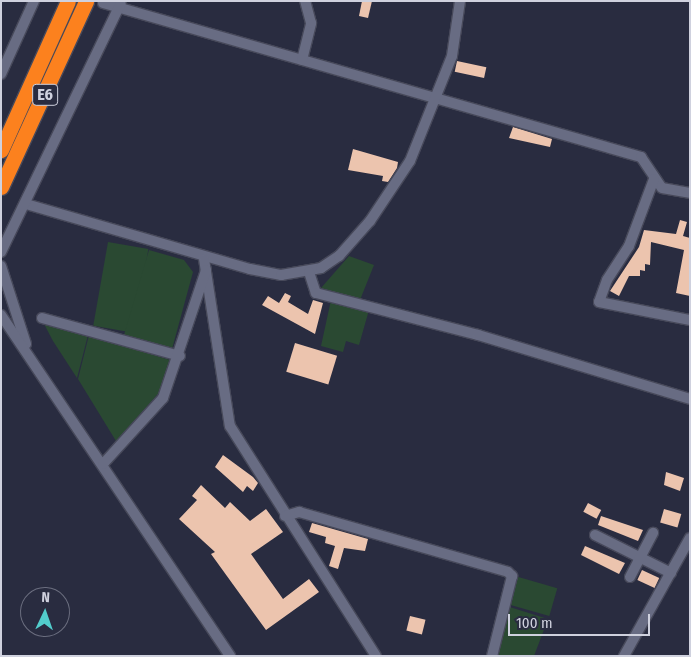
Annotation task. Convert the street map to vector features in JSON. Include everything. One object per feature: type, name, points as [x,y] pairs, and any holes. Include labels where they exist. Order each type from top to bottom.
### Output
[{"type":"highway","name":"E6","points":[[1,150],[68,1]]},
{"type":"highway","name":"E6","points":[[1,187],[86,1]]},
{"type":"street","points":[[1,74],[34,1]]},
{"type":"street","points":[[302,60],[310,23],[305,1]]},
{"type":"street","points":[[26,204],[205,264],[281,275],[309,272],[339,256],[370,221],[410,160],[452,53],[460,1]]},
{"type":"street","points":[[103,3],[120,4],[302,60],[641,157],[654,179],[662,188],[690,193]]},
{"type":"street","points":[[1,252],[26,204],[120,4]]},
{"type":"street","points":[[654,179],[628,246],[607,280],[599,302],[690,320]]},
{"type":"street","points":[[104,464],[163,398],[180,356],[205,264]]},
{"type":"street","points":[[205,264],[230,426],[285,516],[376,656]]},
{"type":"street","points":[[1,266],[29,352]]},
{"type":"street","points":[[309,272],[316,293],[478,335],[690,399]]},
{"type":"street","points":[[1,314],[29,352],[104,464],[230,656]]},
{"type":"street","points":[[42,318],[180,356]]},
{"type":"street","points":[[285,516],[299,512],[508,572],[512,576],[492,656]]},
{"type":"street","points":[[630,577],[654,533]]},
{"type":"street","points":[[595,535],[671,572]]},
{"type":"street","points":[[624,656],[690,538]]},
{"type":"green space","points":[[108,242],[148,249],[134,333],[93,326]]},
{"type":"green space","points":[[149,250],[184,260],[193,272],[172,349],[124,335]]},
{"type":"green space","points":[[349,256],[374,265],[360,300],[321,288]]},
{"type":"green space","points":[[331,300],[369,310],[359,345],[346,341],[343,352],[321,346]]},
{"type":"green space","points":[[43,322],[88,335],[77,378],[53,341]]},
{"type":"green space","points":[[89,335],[173,361],[158,394],[116,441],[78,379]]},
{"type":"green space","points":[[515,576],[557,588],[549,616],[507,604]]},
{"type":"green space","points":[[506,606],[548,619],[534,656],[495,656]]},
{"type":"building","points":[[362,1],[372,1],[368,18],[359,16]]},
{"type":"building","points":[[457,61],[486,67],[484,78],[455,72]]},
{"type":"building","points":[[513,127],[552,139],[550,147],[509,138]]},
{"type":"building","points":[[353,149],[398,162],[397,168],[388,182],[382,181],[383,176],[348,170]]},
{"type":"building","points":[[680,220],[687,222],[683,236],[690,238],[690,296],[676,293],[684,250],[651,242],[650,265],[645,264],[645,271],[640,270],[640,276],[629,276],[619,296],[610,291],[639,247],[644,230],[676,234]]},
{"type":"building","points":[[285,293],[291,296],[288,302],[308,314],[313,300],[323,303],[315,334],[262,305],[268,296],[279,303]]},
{"type":"building","points":[[295,343],[337,356],[328,385],[286,372]]},
{"type":"building","points":[[223,455],[253,477],[258,483],[253,491],[247,486],[243,492],[215,467]]},
{"type":"building","points":[[666,472],[684,478],[680,491],[664,485]]},
{"type":"building","points":[[201,485],[225,508],[230,502],[250,521],[266,509],[283,532],[251,554],[283,599],[309,579],[319,592],[266,630],[211,554],[215,552],[179,519],[197,500],[192,496]]},
{"type":"building","points":[[588,503],[601,510],[597,519],[583,512]]},
{"type":"building","points":[[664,509],[681,514],[677,527],[660,522]]},
{"type":"building","points":[[601,516],[643,530],[638,541],[598,525]]},
{"type":"building","points":[[312,523],[368,539],[365,551],[344,548],[338,569],[329,566],[335,546],[325,543],[326,537],[309,532]]},
{"type":"building","points":[[585,546],[625,563],[619,574],[581,555]]},
{"type":"building","points":[[642,570],[659,578],[655,588],[637,580]]},
{"type":"building","points":[[410,616],[426,620],[422,634],[406,631]]}]
